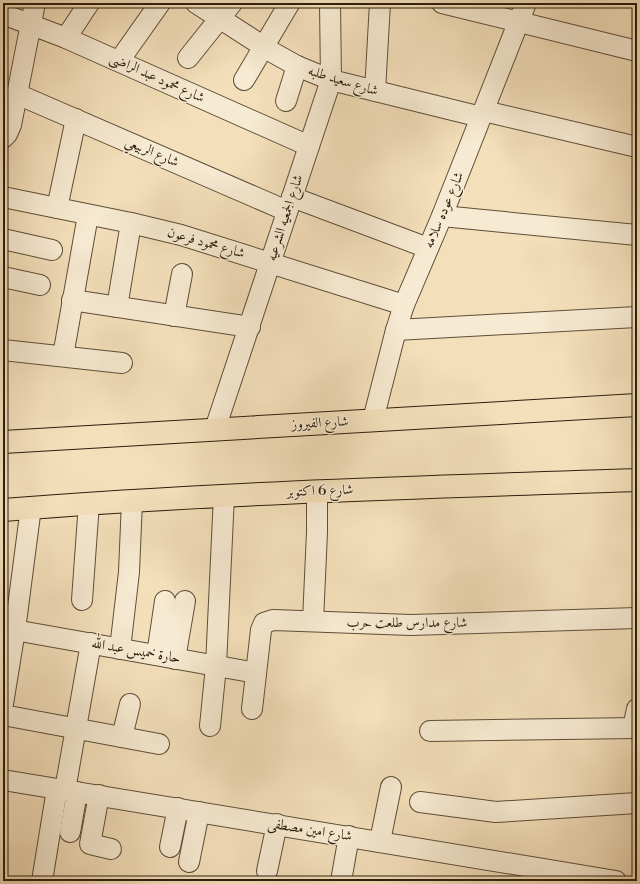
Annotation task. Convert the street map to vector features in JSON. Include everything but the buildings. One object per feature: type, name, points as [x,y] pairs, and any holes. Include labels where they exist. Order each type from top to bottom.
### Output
[{"type":"main road","name":"شارع الفيروز","points":[[3,442],[637,405]]},
{"type":"main road","name":"شارع 6 اكتوبر","points":[[3,510],[224,495],[637,480]]},
{"type":"street","points":[[3,138],[7,134],[10,125],[35,3]]},
{"type":"street","points":[[66,38],[89,3]]},
{"type":"street","points":[[119,61],[160,3]]},
{"type":"street","name":"شارع سعيد طلبه","points":[[196,3],[226,11],[263,46],[297,66],[331,80],[375,91],[637,147]]},
{"type":"street","name":"شارع الجمعيه الشرعيه","points":[[215,429],[331,80],[330,3]]},
{"type":"street","points":[[375,91],[380,3]]},
{"type":"street","points":[[442,3],[522,12],[637,51]]},
{"type":"street","points":[[244,80],[289,4]]},
{"type":"street","points":[[188,58],[226,11]]},
{"type":"street","name":"شارع عوده سلامه","points":[[373,420],[396,330],[404,305],[442,216],[522,12]]},
{"type":"street","name":"شارع محمود عبد الراضى","points":[[3,14],[66,38],[309,146]]},
{"type":"street","points":[[286,100],[297,66]]},
{"type":"street","name":"شارع الربيعي","points":[[17,94],[290,204],[428,248]]},
{"type":"street","points":[[57,208],[76,119]]},
{"type":"street","name":"شارع محمود فرعون","points":[[3,197],[131,223],[181,235],[404,305]]},
{"type":"street","points":[[62,356],[88,214]]},
{"type":"street","points":[[442,216],[637,235]]},
{"type":"street","points":[[117,307],[131,223]]},
{"type":"street","points":[[3,239],[52,250]]},
{"type":"street","points":[[174,316],[182,274]]},
{"type":"street","points":[[3,277],[40,285]]},
{"type":"street","points":[[72,300],[250,327]]},
{"type":"street","points":[[396,330],[637,317]]},
{"type":"street","points":[[3,350],[122,362]]},
{"type":"street","points":[[313,621],[318,491]]},
{"type":"street","points":[[210,726],[216,666],[224,495]]},
{"type":"street","points":[[120,649],[130,572],[132,501]]},
{"type":"street","points":[[82,600],[89,503]]},
{"type":"street","points":[[3,704],[9,629],[31,507]]},
{"type":"street","points":[[165,601],[166,657]]},
{"type":"street","points":[[166,657],[185,601]]},
{"type":"street","name":"شارع مدارس طلعت حرب","points":[[252,709],[261,630],[264,623],[273,620],[411,625],[637,618]]},
{"type":"street","name":"حارة خميس عبد الله","points":[[9,629],[256,673]]},
{"type":"street","points":[[42,881],[67,790],[91,643]]},
{"type":"street","points":[[122,737],[130,704]]},
{"type":"street","points":[[3,715],[159,744]]},
{"type":"street","points":[[430,731],[636,722]]},
{"type":"street","name":"شارع امين مصطفى","points":[[3,780],[380,841],[519,873],[616,881]]},
{"type":"street","points":[[380,841],[391,787]]},
{"type":"street","points":[[67,790],[70,832]]},
{"type":"street","points":[[99,796],[90,844],[111,849]]},
{"type":"street","points":[[420,802],[496,812],[637,803]]},
{"type":"street","points":[[170,847],[178,808]]},
{"type":"street","points":[[189,862],[199,812]]},
{"type":"street","points":[[267,871],[277,824]]},
{"type":"street","points":[[341,881],[349,836]]}]
